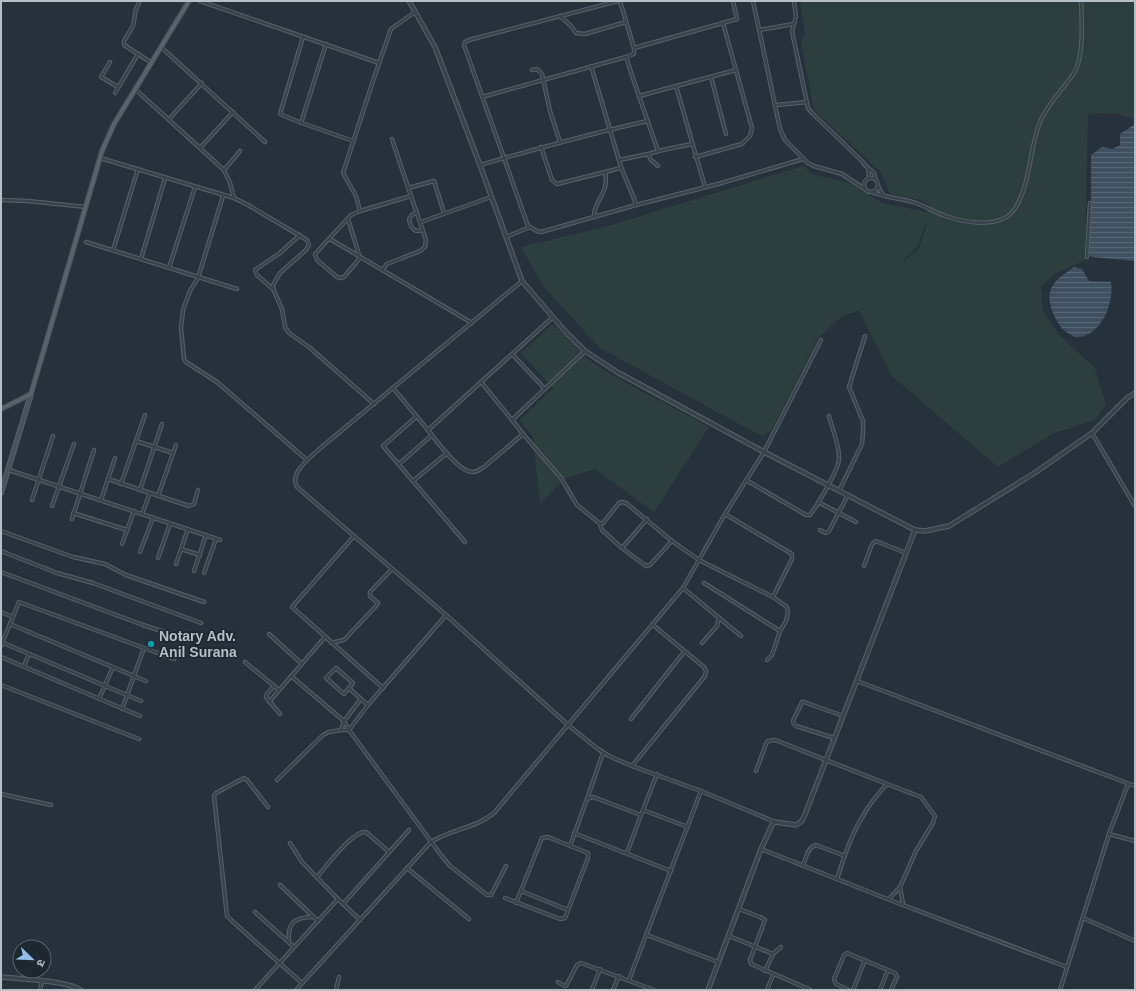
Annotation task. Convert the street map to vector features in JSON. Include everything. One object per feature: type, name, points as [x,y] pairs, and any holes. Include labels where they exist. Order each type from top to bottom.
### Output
[{"type":"main road","points":[[1,493],[100,158],[114,124],[189,1]]},
{"type":"main road","points":[[1,409],[31,394]]},
{"type":"street","points":[[140,1],[136,9],[133,26],[124,43],[124,46],[152,63]]},
{"type":"street","points":[[200,1],[379,63]]},
{"type":"street","points":[[409,1],[435,47],[522,281],[553,317],[585,350],[617,372],[764,452],[915,530],[924,531],[949,526],[1036,472],[1092,433],[1127,398],[1135,393]]},
{"type":"street","points":[[482,97],[634,54],[634,48],[619,1],[465,42],[464,45],[466,52],[526,223],[530,227],[541,232],[803,159]]},
{"type":"street","points":[[634,48],[737,19],[733,1]]},
{"type":"street","points":[[753,1],[782,135],[803,159],[814,166],[836,172],[879,195],[916,203],[944,216],[973,222],[1000,220],[1015,209],[1022,192],[1040,121],[1076,68],[1080,56],[1082,1]]},
{"type":"street","points":[[794,1],[796,13],[792,31],[808,108],[868,168],[874,172],[878,186],[884,195]]},
{"type":"street","points":[[360,211],[356,196],[344,173],[391,29],[415,12]]},
{"type":"street","points":[[560,16],[576,33],[580,34],[586,34],[626,22]]},
{"type":"street","points":[[695,157],[742,144],[750,136],[752,128],[723,23]]},
{"type":"street","points":[[759,30],[794,24]]},
{"type":"street","points":[[303,37],[280,114],[353,142]]},
{"type":"street","points":[[301,123],[326,44]]},
{"type":"street","points":[[161,47],[265,142]]},
{"type":"street","points":[[114,93],[138,54]]},
{"type":"street","points":[[626,57],[658,152]]},
{"type":"street","points":[[110,62],[100,77],[118,86]]},
{"type":"street","points":[[591,66],[621,168],[630,187],[636,205]]},
{"type":"street","points":[[532,70],[536,68],[538,69],[544,79],[550,111],[560,142]]},
{"type":"street","points":[[640,96],[736,70]]},
{"type":"street","points":[[711,77],[726,134]]},
{"type":"street","points":[[169,120],[202,83]]},
{"type":"street","points":[[676,86],[695,157],[705,187]]},
{"type":"street","points":[[135,90],[224,170],[230,183],[234,198]]},
{"type":"street","points":[[776,105],[807,102]]},
{"type":"street","points":[[200,148],[233,112]]},
{"type":"street","points":[[480,165],[609,129],[648,122]]},
{"type":"street","points":[[382,270],[387,264],[420,251],[425,247],[426,240],[392,139]]},
{"type":"street","points":[[619,160],[692,144]]},
{"type":"street","points":[[541,147],[552,180],[557,184],[621,168]]},
{"type":"street","points":[[224,170],[240,151]]},
{"type":"street","points":[[648,154],[650,160],[658,166]]},
{"type":"street","points":[[100,158],[223,196],[234,198],[300,235],[309,242],[309,248],[280,273],[273,285],[282,309],[284,324],[289,333],[309,347],[374,404]]},
{"type":"street","points":[[868,168],[869,178]]},
{"type":"street","points":[[113,250],[138,169]]},
{"type":"street","points":[[594,217],[594,212],[605,189],[605,172]]},
{"type":"street","points":[[141,259],[166,178]]},
{"type":"street","points":[[869,178],[875,179]]},
{"type":"street","points":[[855,182],[865,182],[869,178]]},
{"type":"street","points":[[408,188],[434,181],[444,213]]},
{"type":"street","points":[[865,182],[866,189]]},
{"type":"street","points":[[872,192],[876,190],[878,186]]},
{"type":"street","points":[[169,268],[195,187]]},
{"type":"street","points":[[223,196],[198,278],[187,298],[182,318],[184,359],[186,362],[218,382],[307,460]]},
{"type":"street","points":[[360,258],[342,278],[336,277],[315,257],[317,252],[352,215],[360,211],[411,196]]},
{"type":"street","points":[[421,222],[492,197]]},
{"type":"street","points":[[1,200],[28,201],[86,207]]},
{"type":"street","points":[[1087,257],[1090,203]]},
{"type":"street","points":[[417,212],[410,218],[412,229],[416,231],[423,230]]},
{"type":"street","points":[[348,219],[360,258]]},
{"type":"street","points":[[506,236],[530,227]]},
{"type":"street","points":[[274,290],[256,275],[255,270],[280,253],[300,235]]},
{"type":"street","points":[[330,239],[472,323]]},
{"type":"street","points":[[86,242],[237,289]]},
{"type":"street","points":[[522,281],[307,460],[296,474],[294,480],[297,487],[446,615],[568,725],[603,753],[632,766],[702,791],[775,822],[796,826],[801,822],[826,761],[915,530]]},
{"type":"street","points":[[428,430],[553,317]]},
{"type":"street","points":[[839,491],[862,444],[863,421],[849,387],[865,336]]},
{"type":"street","points":[[296,990],[430,843],[441,837],[480,823],[494,813],[683,588],[745,480],[764,452],[821,340]]},
{"type":"street","points":[[512,420],[585,350]]},
{"type":"street","points":[[512,354],[545,389]]},
{"type":"street","points":[[481,382],[561,478],[578,505],[600,524],[602,530],[622,548],[646,566],[650,565],[672,541]]},
{"type":"street","points":[[393,388],[446,452],[467,472],[477,472],[523,434]]},
{"type":"street","points":[[121,484],[145,415]]},
{"type":"street","points":[[745,480],[808,516],[813,512],[839,463],[829,416]]},
{"type":"street","points":[[416,417],[383,446],[465,542]]},
{"type":"street","points":[[140,490],[162,424]]},
{"type":"street","points":[[1092,433],[1135,506]]},
{"type":"street","points":[[399,464],[432,435]]},
{"type":"street","points":[[32,500],[54,436]]},
{"type":"street","points":[[136,441],[173,453]]},
{"type":"street","points":[[52,506],[74,444]]},
{"type":"street","points":[[158,496],[176,445]]},
{"type":"street","points":[[72,519],[94,450]]},
{"type":"street","points":[[413,481],[446,452]]},
{"type":"street","points":[[101,500],[115,458]]},
{"type":"street","points":[[9,470],[220,540]]},
{"type":"street","points":[[108,479],[150,494],[191,506],[194,504],[198,490]]},
{"type":"street","points":[[142,514],[150,494]]},
{"type":"street","points":[[820,530],[827,532],[848,495]]},
{"type":"street","points":[[600,524],[603,523],[619,503],[622,502],[632,507],[672,541],[699,560],[773,598],[787,607],[788,611],[786,621],[780,631],[772,655],[767,660]]},
{"type":"street","points":[[818,502],[856,522]]},
{"type":"street","points":[[122,544],[134,511]]},
{"type":"street","points":[[73,513],[127,530]]},
{"type":"street","points":[[725,514],[792,554],[792,558],[773,598]]},
{"type":"street","points":[[140,552],[153,518]]},
{"type":"street","points":[[622,548],[647,519]]},
{"type":"street","points":[[158,558],[170,524]]},
{"type":"street","points":[[176,564],[188,529]]},
{"type":"street","points":[[1,531],[73,557],[105,564],[126,575],[204,602]]},
{"type":"street","points":[[194,571],[206,535]]},
{"type":"street","points":[[354,536],[292,607],[383,688]]},
{"type":"street","points":[[204,573],[216,539]]},
{"type":"street","points":[[864,566],[872,544],[876,541],[906,553]]},
{"type":"street","points":[[181,549],[200,555]]},
{"type":"street","points":[[1,551],[57,573],[93,582],[201,623]]},
{"type":"street","points":[[332,643],[344,640],[377,605],[378,603],[370,596],[370,592],[392,569]]},
{"type":"street","points":[[1,572],[143,625],[189,640]]},
{"type":"street","points":[[704,583],[780,631]]},
{"type":"street","points":[[683,588],[741,636]]},
{"type":"street","points":[[1,646],[19,602],[174,659]]},
{"type":"street","points":[[1,612],[12,617]]},
{"type":"street","points":[[349,730],[368,705],[446,615]]},
{"type":"street","points":[[702,643],[717,626],[719,618]]},
{"type":"street","points":[[10,624],[146,681]]},
{"type":"street","points":[[632,766],[705,676],[706,671],[704,667],[653,625]]},
{"type":"street","points":[[269,634],[302,664]]},
{"type":"street","points":[[269,702],[325,637]]},
{"type":"street","points":[[2,642],[141,701]]},
{"type":"street","points":[[122,709],[144,648]]},
{"type":"street","points":[[631,718],[684,652]]},
{"type":"street","points":[[24,666],[30,654]]},
{"type":"street","points":[[1,657],[99,700],[140,716]]},
{"type":"street","points":[[245,662],[279,690]]},
{"type":"street","points":[[99,700],[113,667]]},
{"type":"street","points":[[336,668],[353,683],[349,688],[344,694],[326,678],[336,668]]},
{"type":"street","points":[[291,676],[344,721],[430,843],[450,866],[487,895],[491,894],[506,866]]},
{"type":"street","points":[[856,681],[1135,786]]},
{"type":"street","points":[[1,685],[139,739]]},
{"type":"street","points":[[274,686],[266,696],[269,702],[280,714]]},
{"type":"street","points":[[349,688],[368,705]]},
{"type":"street","points":[[341,730],[344,721],[361,699]]},
{"type":"street","points":[[834,738],[796,726],[793,721],[802,702],[843,716]]},
{"type":"street","points":[[277,780],[323,735],[329,732],[349,730]]},
{"type":"street","points":[[756,771],[766,744],[771,740],[775,740],[921,797],[935,816],[933,823],[912,860],[900,887],[889,899]]},
{"type":"street","points":[[570,846],[603,753]]},
{"type":"street","points":[[627,853],[657,774]]},
{"type":"street","points":[[268,808],[244,778],[216,794],[214,797],[227,916],[302,983]]},
{"type":"street","points":[[837,879],[844,856],[862,817],[874,798],[887,784]]},
{"type":"street","points":[[1060,990],[1109,834],[1128,784]]},
{"type":"street","points":[[629,980],[702,791]]},
{"type":"street","points":[[1,794],[51,805]]},
{"type":"street","points":[[587,799],[593,797],[641,815]]},
{"type":"street","points":[[643,810],[688,827]]},
{"type":"street","points":[[708,990],[762,849],[772,825],[775,822]]},
{"type":"street","points":[[343,904],[409,830]]},
{"type":"street","points":[[317,877],[350,840],[361,832],[366,832],[389,852]]},
{"type":"street","points":[[574,833],[671,871]]},
{"type":"street","points":[[1109,834],[1135,841]]},
{"type":"street","points":[[505,898],[516,903],[560,919],[566,918],[589,855],[585,851],[548,837],[542,838],[516,903]]},
{"type":"street","points":[[290,843],[302,862],[360,920]]},
{"type":"street","points":[[803,866],[810,848],[813,845],[844,856]]},
{"type":"street","points":[[762,849],[1068,967]]},
{"type":"street","points":[[407,868],[468,919]]},
{"type":"street","points":[[280,885],[318,921]]},
{"type":"street","points":[[900,887],[903,904]]},
{"type":"street","points":[[521,891],[568,910]]},
{"type":"street","points":[[255,990],[338,899]]},
{"type":"street","points":[[739,909],[765,920],[750,960],[751,964],[773,975],[811,990]]},
{"type":"street","points":[[255,912],[294,947]]},
{"type":"street","points":[[289,943],[288,931],[294,922],[303,917],[314,917]]},
{"type":"street","points":[[1083,918],[1135,942]]},
{"type":"street","points":[[647,935],[718,962]]},
{"type":"street","points":[[729,936],[772,954]]},
{"type":"street","points":[[765,971],[772,954],[781,947]]},
{"type":"street","points":[[849,990],[836,984],[834,979],[844,955],[849,953],[895,973],[897,977],[892,990]]},
{"type":"street","points":[[853,990],[865,960]]},
{"type":"street","points":[[558,982],[566,986],[577,965],[581,963],[654,990]]},
{"type":"street","points":[[592,990],[600,969]]},
{"type":"street","points":[[880,990],[888,970]]},
{"type":"street","points":[[767,990],[773,975]]},
{"type":"street","points":[[613,990],[619,976]]},
{"type":"street","points":[[1,977],[74,986],[81,990]]},
{"type":"street","points":[[336,990],[339,977]]},
{"type":"street","points":[[40,990],[42,981]]},
{"type":"green space","points":[[800,1],[1135,1],[1135,119],[1114,113],[1088,114],[1085,260],[1055,274],[1041,286],[1043,311],[1059,335],[1095,368],[1106,405],[1095,420],[1052,434],[998,467],[892,376],[859,311],[872,305],[841,317],[818,338],[772,429],[763,437],[600,348],[543,286],[521,247],[608,226],[803,166],[814,175],[851,183],[882,203],[927,212],[930,206],[920,200],[890,194],[881,172],[814,110],[801,42],[805,35]],"holes":[[[927,220],[919,249],[905,260],[889,297],[905,258],[917,247]]]},
{"type":"green space","points":[[553,324],[589,360],[608,373],[709,427],[654,512],[595,469],[566,478],[540,503],[533,437],[520,420],[553,388],[521,353]]},
{"type":"water","points":[[1135,124],[1135,261],[1092,257],[1088,254],[1091,205],[1091,155],[1102,147],[1112,149],[1120,145],[1120,134]]},
{"type":"water","points":[[1074,267],[1082,269],[1089,281],[1111,282],[1112,289],[1109,306],[1102,321],[1091,332],[1079,337],[1074,337],[1061,327],[1053,314],[1049,298],[1051,289],[1055,282]]},
{"type":"place","name":"Notary Adv. Anil Surana","points":[[151,644]]}]
